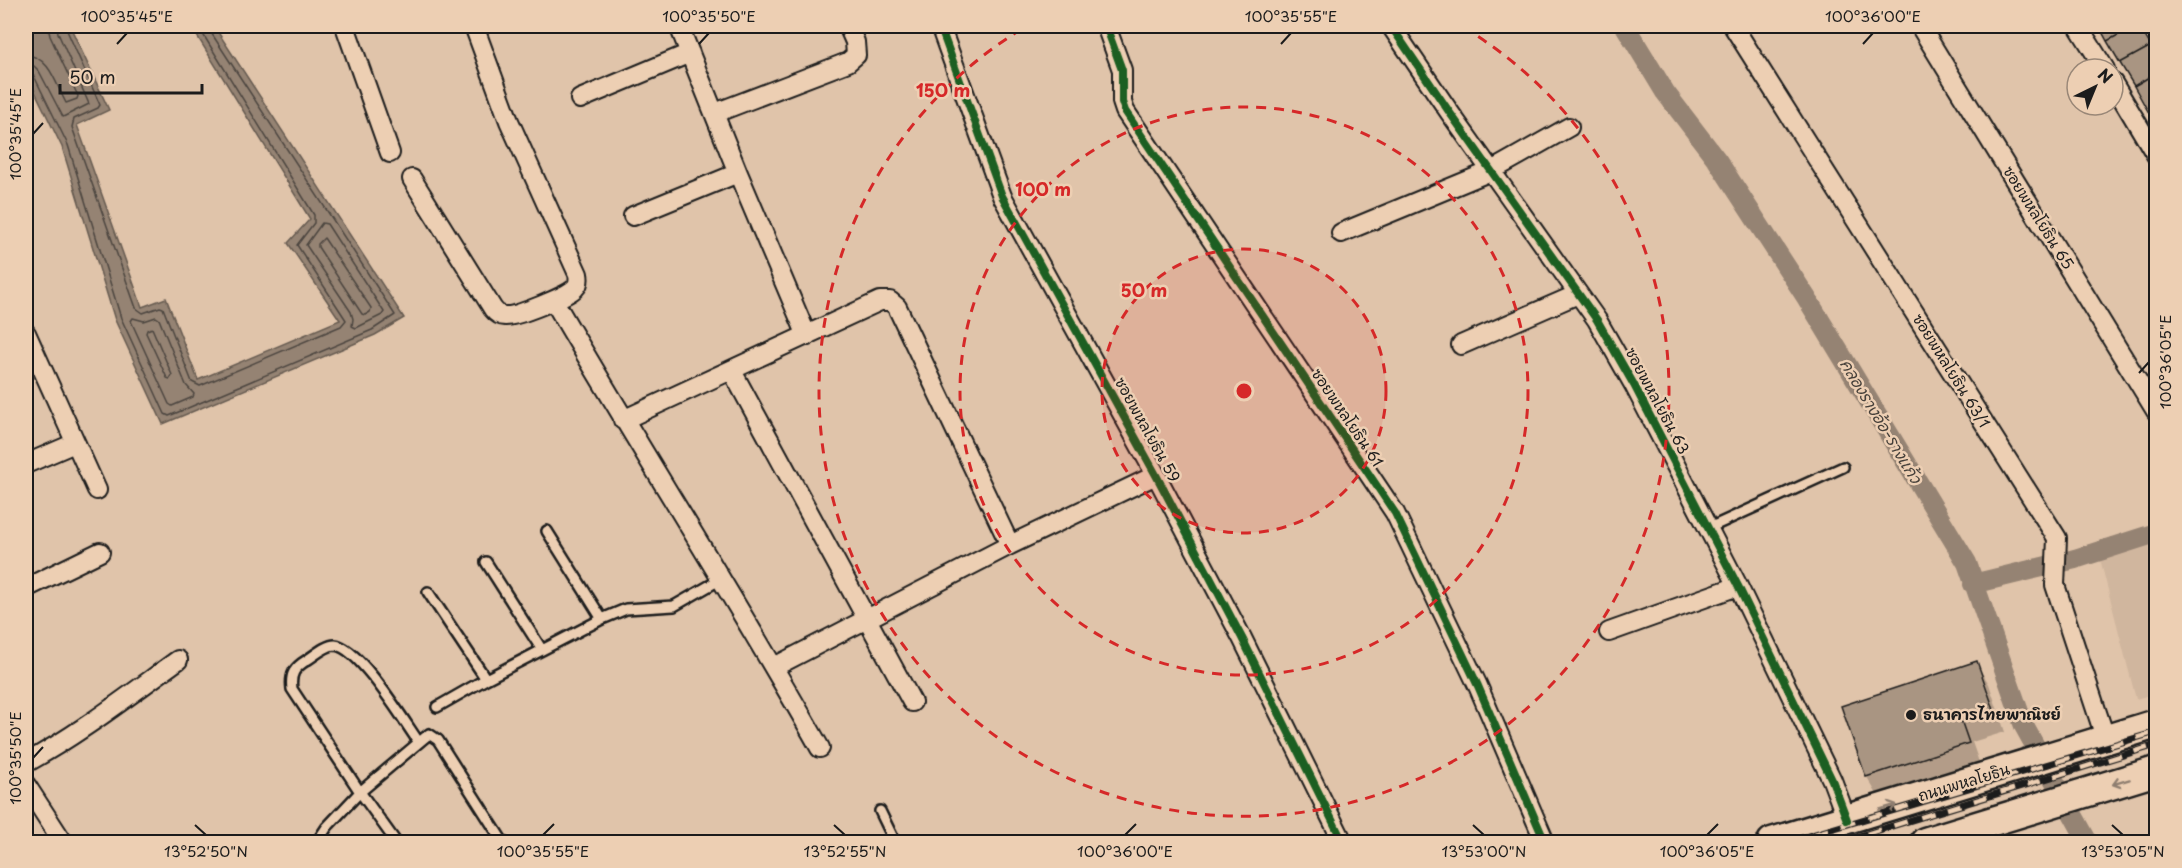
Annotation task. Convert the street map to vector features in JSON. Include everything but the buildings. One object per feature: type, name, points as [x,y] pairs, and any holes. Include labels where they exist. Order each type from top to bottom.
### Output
[{"type":"main road","name":"ถนนพหลโยธิน","points":[[1772,843],[2157,724]]},
{"type":"main road","points":[[1926,843],[2157,771]]},
{"type":"street","points":[[345,26],[390,153]]},
{"type":"street","points":[[412,179],[498,314],[511,316],[554,301],[574,289],[579,280],[578,274],[509,121],[474,26]]},
{"type":"street","points":[[680,26],[738,173],[807,336]]},
{"type":"street","points":[[715,114],[848,63],[856,55],[855,42],[848,26]]},
{"type":"street","name":"ซอยพหลโยธิน 59","points":[[940,26],[1002,196],[1156,475],[1242,638],[1343,843]]},
{"type":"street","name":"ซอยพหลโยธิน 61","points":[[1106,26],[1122,70],[1122,102],[1125,111],[1395,513],[1478,686],[1545,843]]},
{"type":"street","name":"ซอยพหลโยธิน 63","points":[[1390,26],[1597,320],[1634,384],[1738,586],[1832,780],[1847,819]]},
{"type":"street","name":"ซอยพหลโยธิน 63/1","points":[[1733,26],[2057,538],[2055,585],[2106,740]]},
{"type":"street","name":"ซอยพหลโยธิน 65","points":[[1920,26],[2157,411]]},
{"type":"street","points":[[2078,26],[2097,57]]},
{"type":"street","points":[[580,99],[690,52]]},
{"type":"street","points":[[2125,99],[2152,135],[2157,154]]},
{"type":"street","points":[[1341,233],[1491,171],[1569,128]]},
{"type":"street","points":[[633,216],[738,173]]},
{"type":"street","points":[[1461,345],[1578,294]]},
{"type":"street","points":[[554,301],[623,420],[722,579],[820,748]]},
{"type":"street","points":[[623,420],[880,301],[890,301],[897,307],[1010,545]]},
{"type":"street","points":[[26,333],[97,490]]},
{"type":"street","points":[[732,371],[912,702]]},
{"type":"street","points":[[26,464],[75,443]]},
{"type":"street","points":[[774,667],[1010,545],[1156,475]]},
{"type":"street","points":[[26,588],[100,552]]},
{"type":"street","points":[[1609,632],[1738,586]]},
{"type":"street","points":[[26,764],[49,751],[178,660]]},
{"type":"street","points":[[26,785],[63,843]]},
{"type":"lane","points":[[1709,528],[1843,467]]},
{"type":"lane","points":[[547,531],[602,619]]},
{"type":"lane","points":[[486,562],[542,650]]},
{"type":"lane","points":[[437,707],[602,619],[626,609],[675,606],[722,579]]},
{"type":"lane","points":[[428,591],[486,679]]},
{"type":"lane","points":[[396,843],[292,689],[292,673],[296,667],[330,646],[337,645],[346,649],[359,660],[387,695],[418,741]]},
{"type":"lane","points":[[317,843],[327,827],[360,792],[429,734],[438,740],[504,843]]},
{"type":"lane","points":[[880,812],[895,843]]},
{"type":"shaded area","points":[[2156,539],[2156,693],[2136,699],[2100,559]]},
{"type":"water","points":[[26,26],[70,26],[109,110],[77,125],[142,307],[166,298],[198,380],[340,320],[288,243],[310,219],[191,26],[214,26],[404,318],[375,335],[163,424],[115,320],[62,147],[26,73]]},
{"type":"waterway","name":"คลองรางอ้อ-รางแก้ว","points":[[1625,26],[1665,92],[1717,160],[1806,297],[1967,563],[2024,726],[2088,842]]},
{"type":"waterway","points":[[1973,584],[2075,559],[2156,533]]},
{"type":"railway","points":[[1788,842],[2156,732]]},
{"type":"railway","points":[[1840,842],[2156,745]]},
{"type":"cycle path","points":[[940,26],[1002,196],[1156,475],[1242,638],[1343,842]]},
{"type":"cycle path","points":[[1106,26],[1122,70],[1122,102],[1125,111],[1395,513],[1478,686],[1545,842]]},
{"type":"cycle path","points":[[1391,26],[1597,320],[1634,385],[1738,586],[1832,780],[1847,820]]},
{"type":"place","name":"ธนาคารไทยพาณิชย์","points":[[1911,715]]}]
